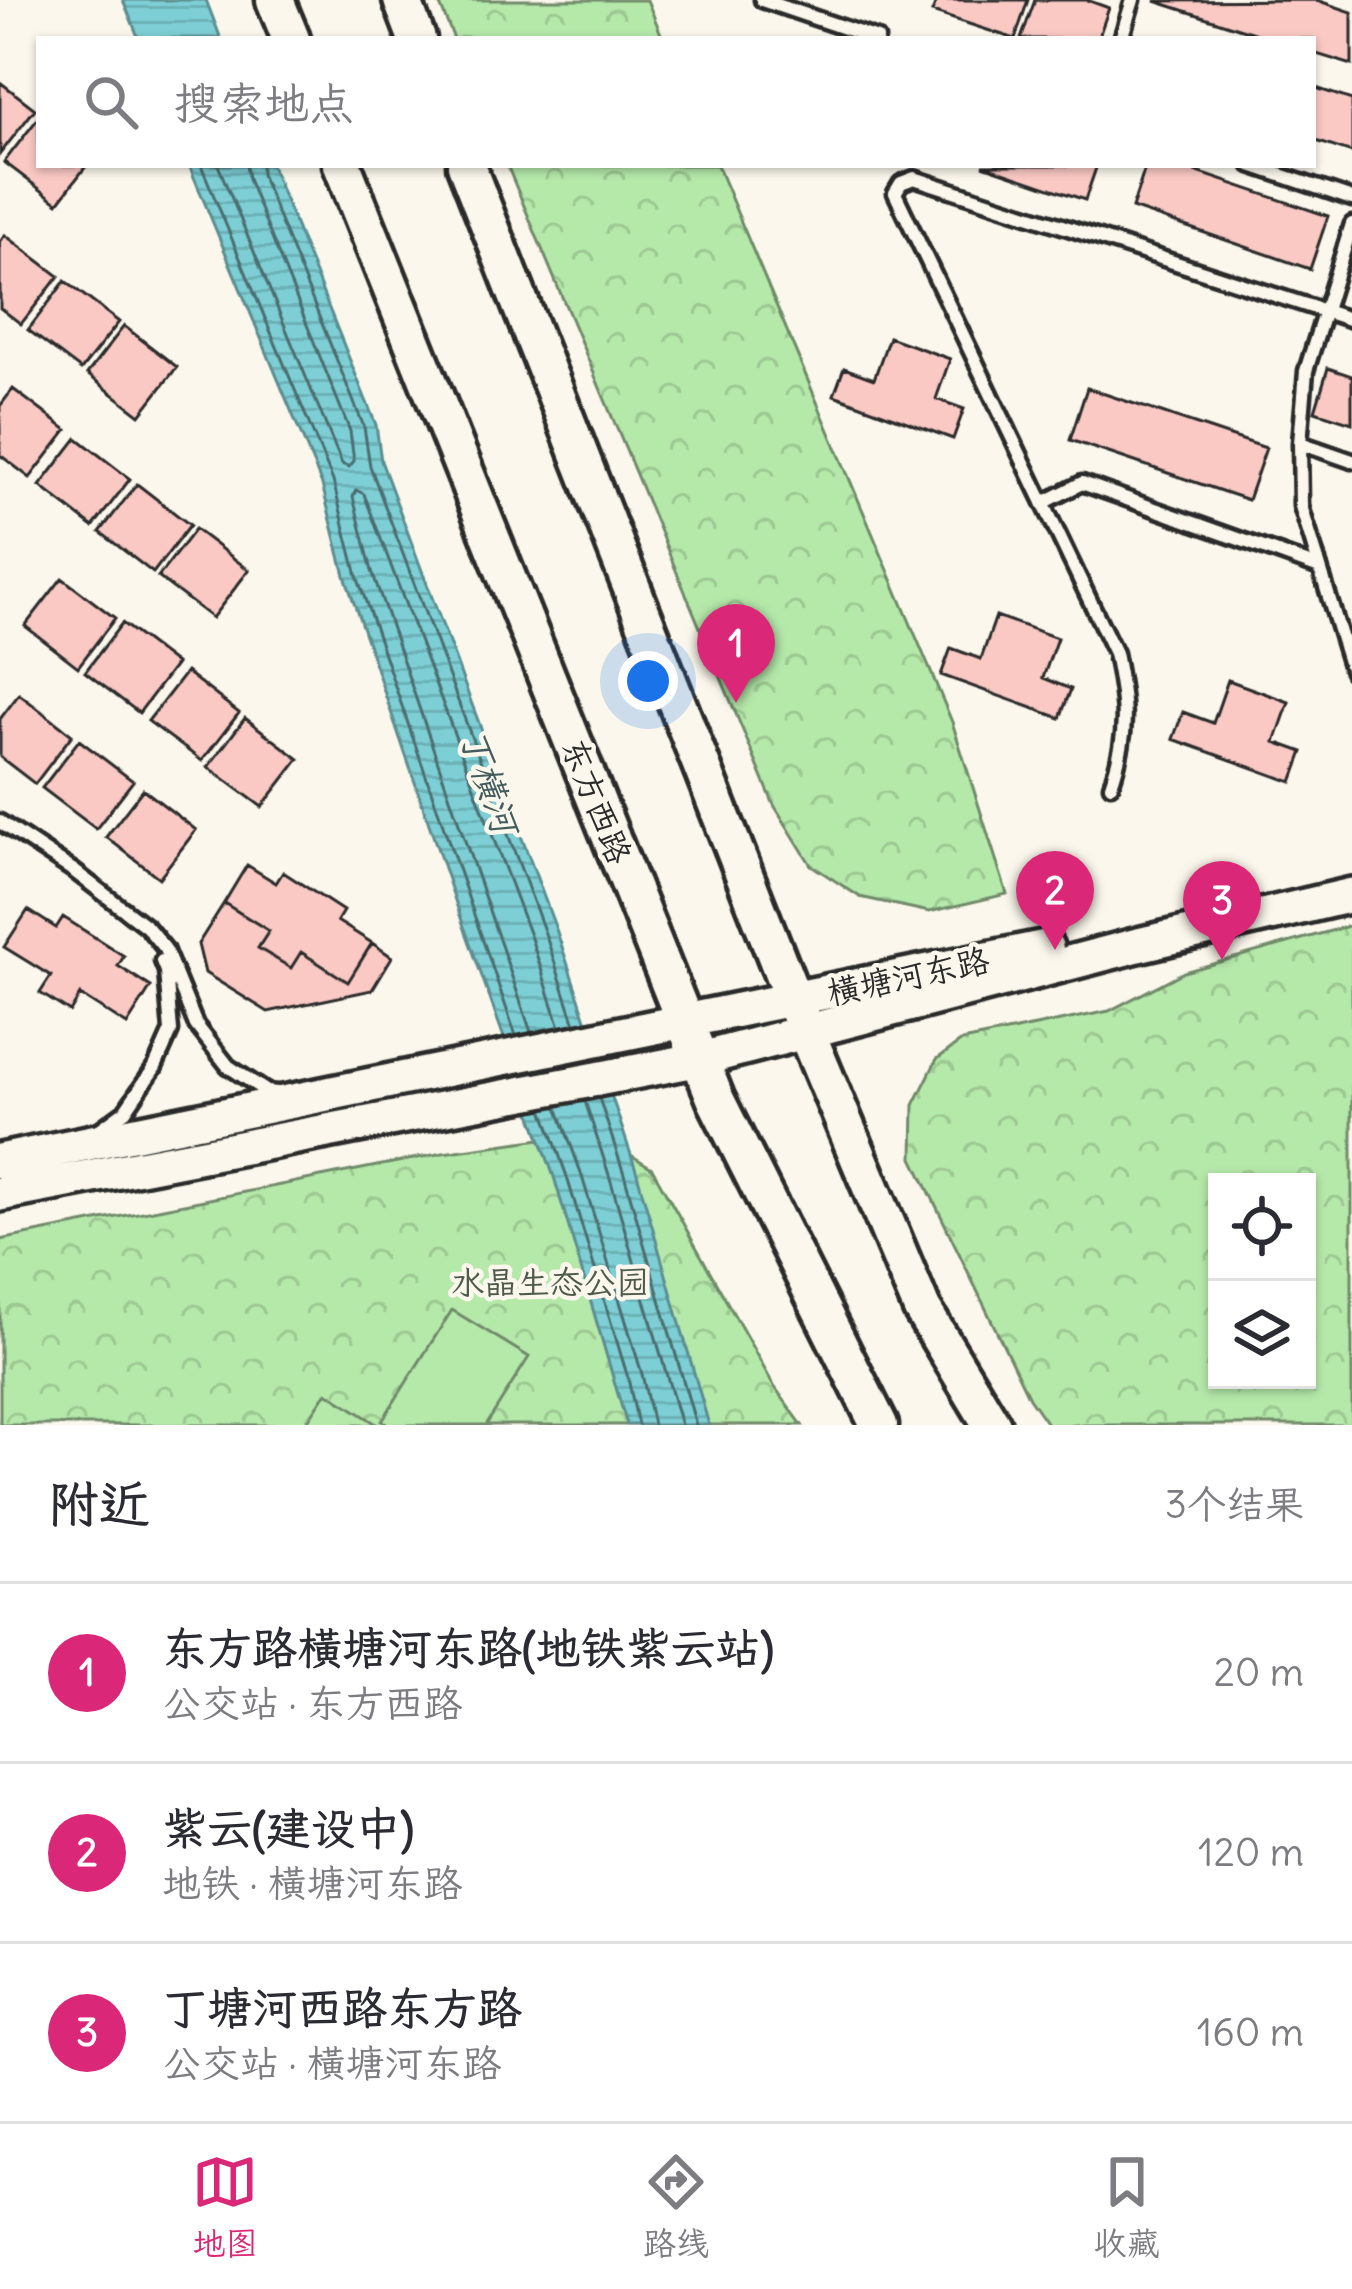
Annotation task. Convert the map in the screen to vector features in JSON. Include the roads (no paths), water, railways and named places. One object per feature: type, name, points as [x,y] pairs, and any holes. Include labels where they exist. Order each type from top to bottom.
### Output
[{"type":"main road","points":[[275,0],[290,36]]},
{"type":"main road","points":[[402,0],[416,36]]},
{"type":"main road","name":"东方西路","points":[[343,168],[716,1100],[879,1425]]},
{"type":"main road","points":[[467,168],[799,1016],[922,1309],[992,1425]]},
{"type":"main road","name":"横塘河东路","points":[[0,1193],[700,1059],[799,1016],[1352,875]]},
{"type":"main road","name":"横塘河东路","points":[[320,1094],[686,1022],[799,1016],[1352,895]]},
{"type":"main road","points":[[0,1161],[320,1094]]},
{"type":"lane","points":[[762,0],[868,36]]},
{"type":"lane","points":[[811,17],[817,0]]},
{"type":"lane","points":[[1121,36],[1133,0]]},
{"type":"lane","points":[[1260,168],[1352,199]]},
{"type":"lane","points":[[1111,785],[1120,759],[1126,708],[1115,653],[895,193],[901,183],[914,178],[1352,320]]},
{"type":"lane","points":[[1352,224],[1306,371],[1300,443],[1301,506],[1352,672]]},
{"type":"lane","points":[[1300,443],[1352,461]]},
{"type":"lane","points":[[1043,503],[1082,483],[1320,568]]},
{"type":"lane","points":[[0,822],[147,927],[165,949],[196,1025],[227,1066],[268,1093],[320,1094]]},
{"type":"lane","points":[[77,1145],[125,1111],[155,1067],[171,1030],[166,970],[147,927]]},
{"type":"water","points":[[123,0],[206,0],[220,36],[138,36]]},
{"type":"water","name":"丁横河","points":[[190,168],[272,168],[376,425],[381,461],[557,932],[636,1170],[709,1425],[627,1425],[554,1177],[346,579],[322,485]]},
{"type":"place","name":"东方路横塘河东路(地铁紫云站)","points":[[736,703]]},
{"type":"place","name":"紫云(建设中)","points":[[1055,950]]},
{"type":"place","name":"丁塘河西路东方路","points":[[1222,960]]},
{"type":"park label","name":"水晶生态公园","points":[[550,1282]]}]
